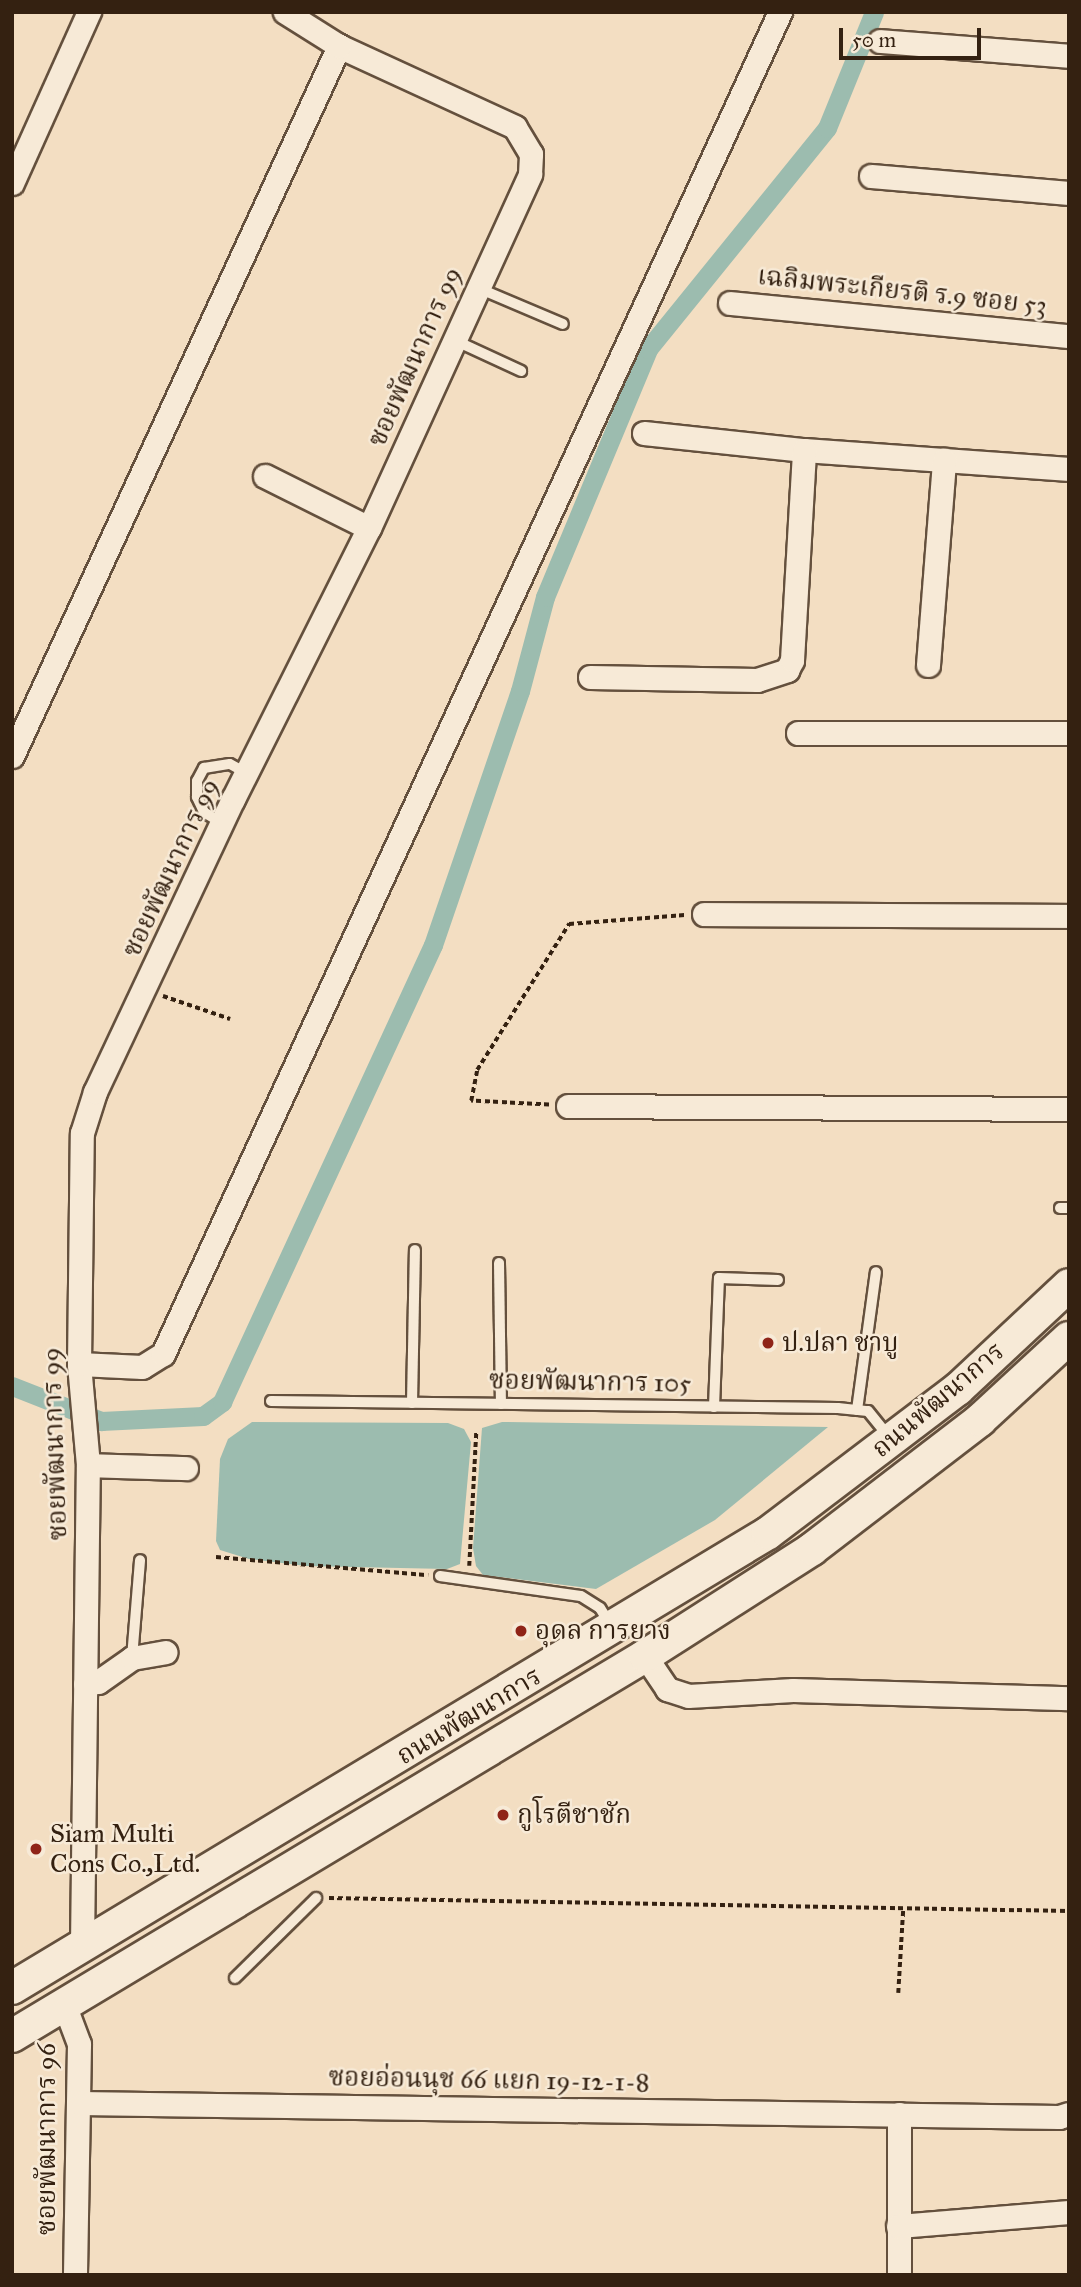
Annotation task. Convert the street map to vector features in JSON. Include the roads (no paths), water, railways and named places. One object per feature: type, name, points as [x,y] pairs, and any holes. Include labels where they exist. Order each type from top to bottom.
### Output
[{"type":"main road","name":"ถนนพัฒนาการ","points":[[12,1988],[613,1630],[768,1533],[893,1442],[958,1389],[1069,1285]]},
{"type":"main road","name":"ถนนพัฒนาการ","points":[[12,2036],[645,1656],[812,1549],[980,1420],[1069,1338]]},
{"type":"street","points":[[12,183],[89,12]]},
{"type":"street","name":"ซอยพัฒนาการ 99","points":[[82,1945],[88,1465],[87,1430],[79,1364],[82,1133],[95,1092],[222,823],[369,528],[530,174],[531,154],[515,127],[339,47],[285,12]]},
{"type":"street","points":[[79,1364],[142,1367],[163,1354],[780,12]]},
{"type":"street","points":[[880,41],[1069,56]]},
{"type":"street","points":[[12,756],[339,47]]},
{"type":"street","points":[[871,176],[1069,193]]},
{"type":"street","name":"เฉลิมพระเกียรติ ร.9 ซอย 53","points":[[730,303],[1069,336]]},
{"type":"street","points":[[644,433],[804,450],[1069,469]]},
{"type":"street","points":[[590,677],[758,680],[787,670],[792,660],[804,450]]},
{"type":"street","points":[[928,665],[944,460]]},
{"type":"street","points":[[264,476],[369,528]]},
{"type":"street","points":[[798,733],[1069,733]]},
{"type":"street","points":[[704,914],[1069,916]]},
{"type":"street","points":[[568,1106],[1069,1109]]},
{"type":"street","points":[[88,1465],[186,1468]]},
{"type":"street","points":[[85,1684],[98,1682],[132,1658],[164,1652]]},
{"type":"street","points":[[645,1656],[667,1689],[698,1697],[793,1690],[1069,1698]]},
{"type":"street","name":"ซอยพัฒนาการ 96","points":[[64,2004],[79,2044],[75,2275]]},
{"type":"street","name":"ซอยอ่อนนุช 66 แยก 19-12-1-8","points":[[79,2103],[1059,2117],[1069,2114]]},
{"type":"street","points":[[899,2114],[899,2275]]},
{"type":"street","points":[[898,2226],[1069,2212]]},
{"type":"lane","points":[[478,288],[563,324]]},
{"type":"lane","points":[[454,340],[521,371]]},
{"type":"lane","points":[[222,823],[204,812],[197,797],[197,781],[204,768],[230,764],[248,774]]},
{"type":"lane","points":[[412,1403],[415,1250]]},
{"type":"lane","points":[[499,1263],[501,1404]]},
{"type":"lane","points":[[876,1272],[857,1410],[867,1411],[893,1442]]},
{"type":"lane","points":[[714,1407],[719,1278],[778,1280]]},
{"type":"lane","name":"ซอยพัฒนาการ 105","points":[[271,1401],[857,1410]]},
{"type":"lane","points":[[132,1658],[140,1560]]},
{"type":"lane","points":[[440,1576],[581,1596],[600,1608],[613,1630]]},
{"type":"lane","points":[[234,1978],[316,1898]]},
{"type":"waterway","points":[[12,1386],[101,1421],[203,1416],[222,1402],[433,945],[520,691],[545,597],[648,349],[827,128],[874,12]]},
{"type":"place","name":"ป.ปลา ชาบู","points":[[768,1343]]},
{"type":"place","name":"อุดล การยาง","points":[[521,1631]]},
{"type":"place","name":"กูโรตีชาชัก","points":[[503,1815]]},
{"type":"place","name":"Siam Multi Cons Co.,Ltd.","points":[[36,1849]]}]
